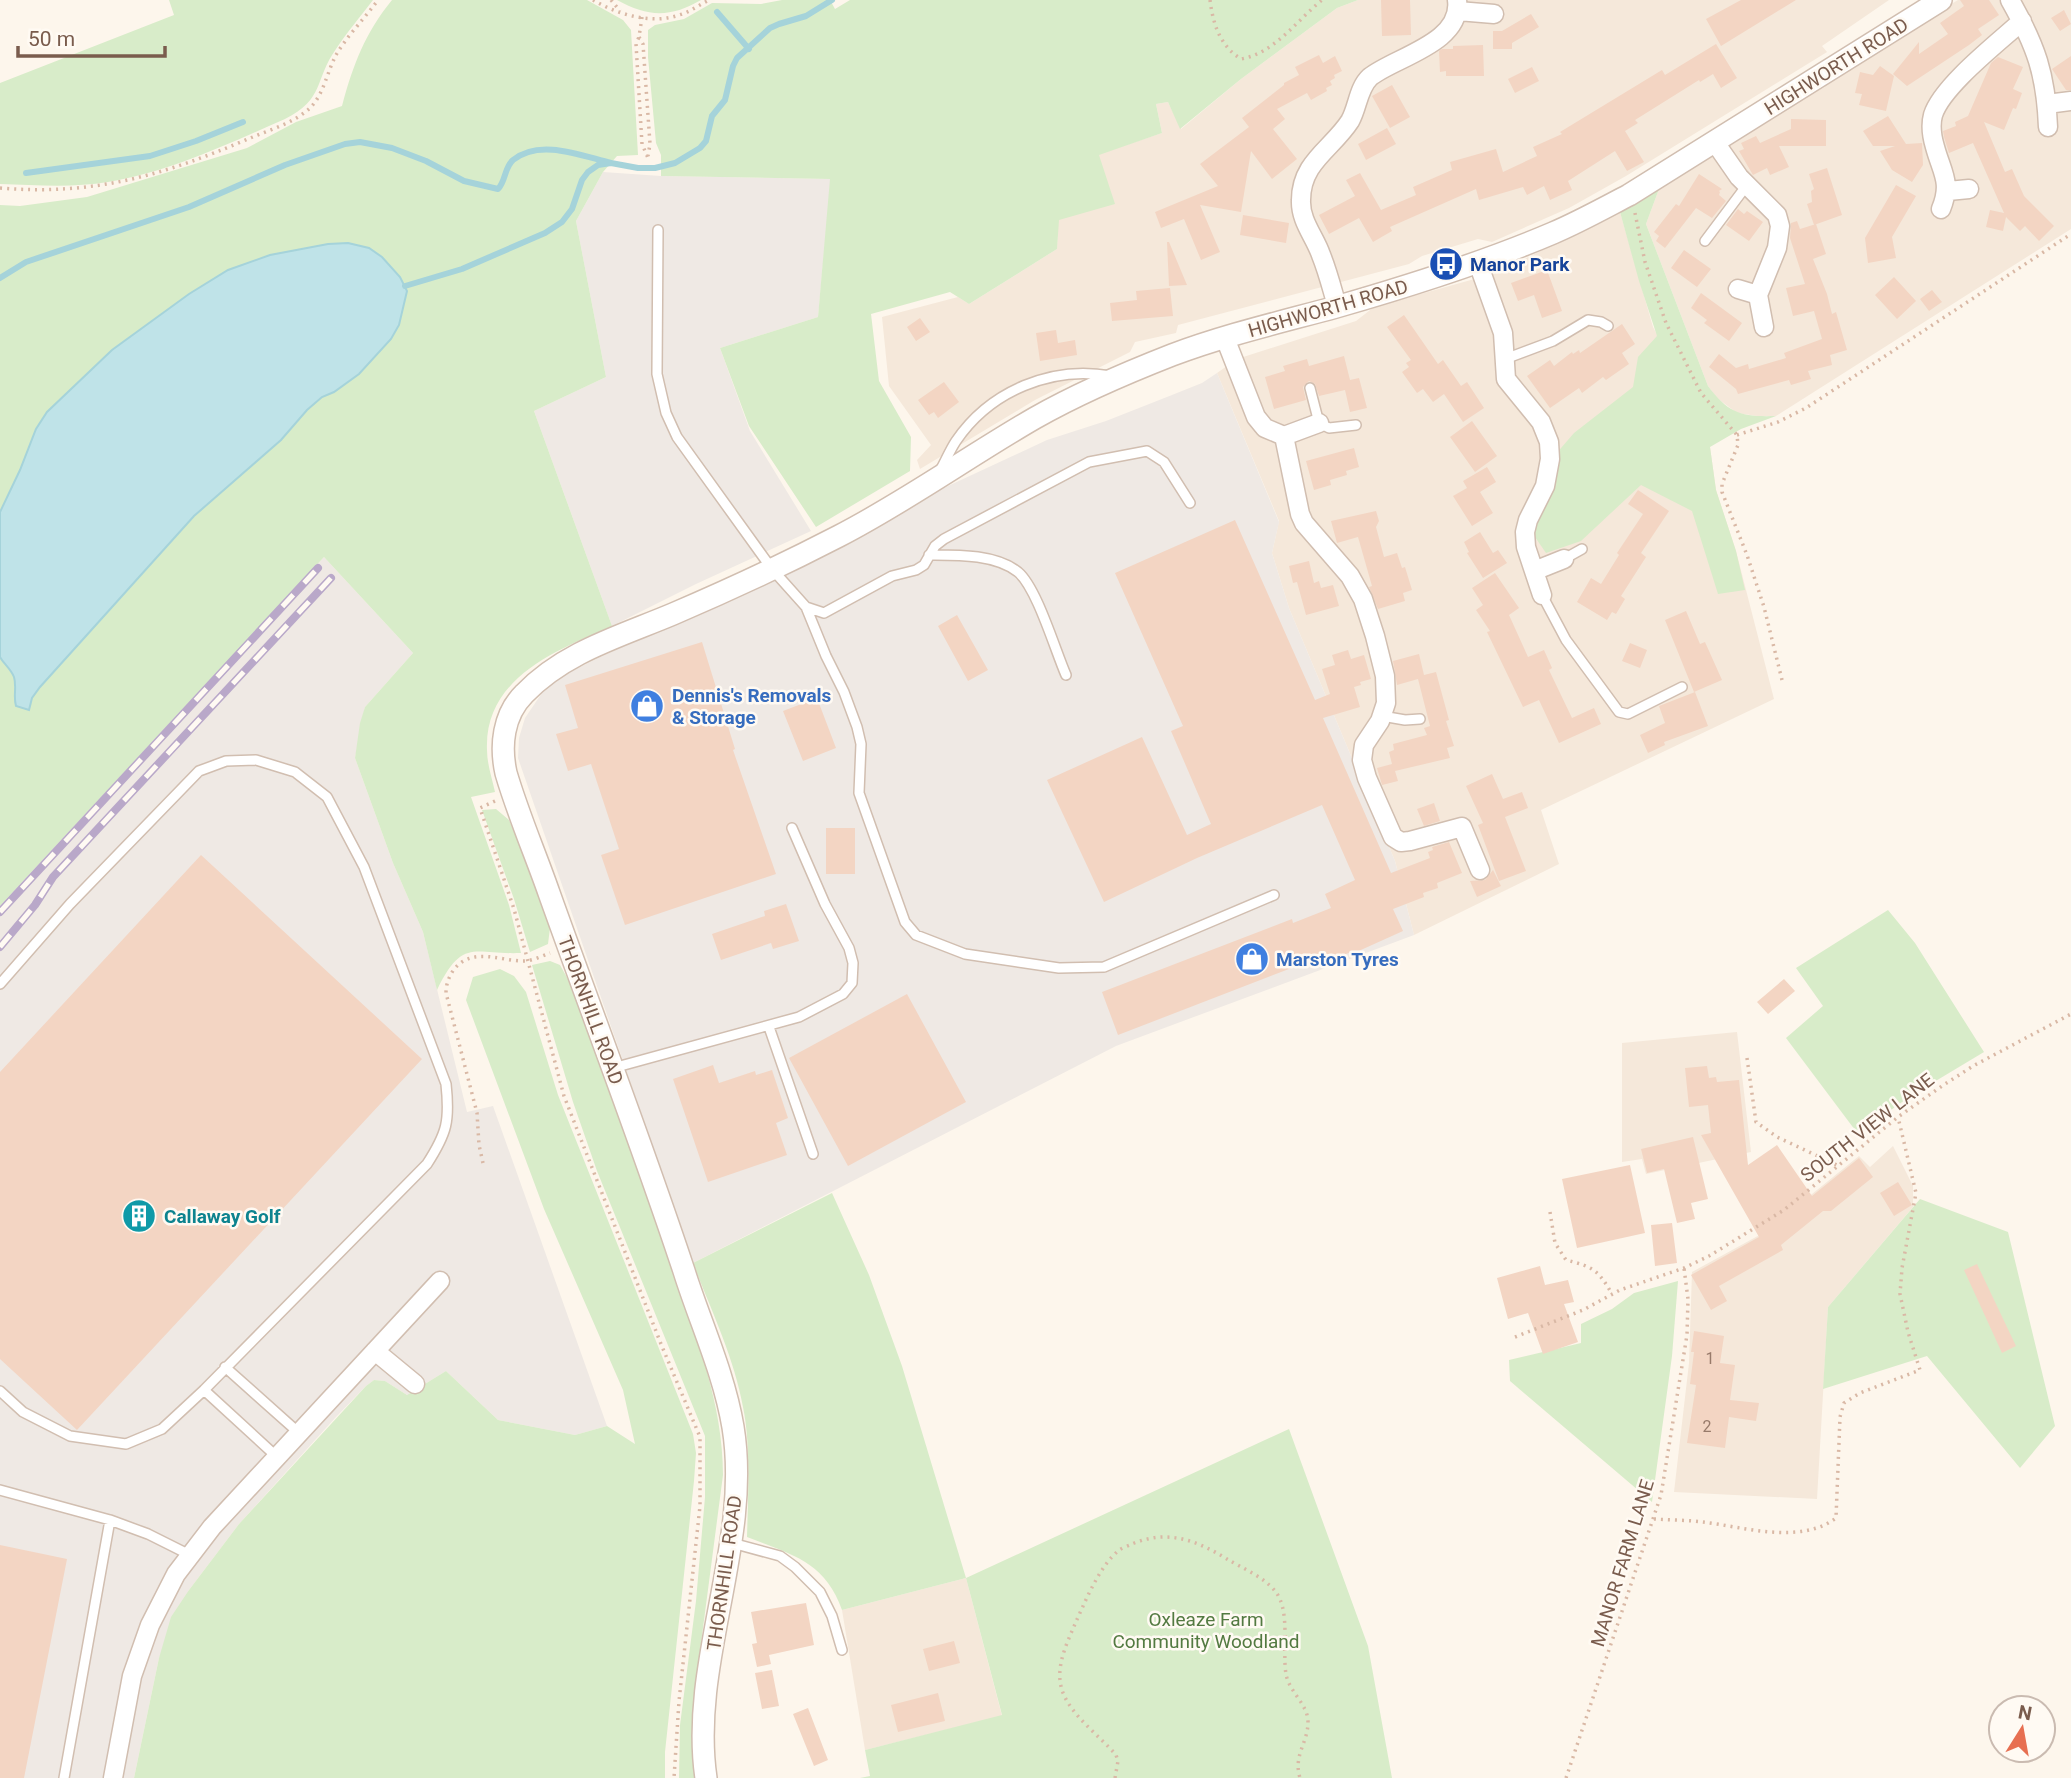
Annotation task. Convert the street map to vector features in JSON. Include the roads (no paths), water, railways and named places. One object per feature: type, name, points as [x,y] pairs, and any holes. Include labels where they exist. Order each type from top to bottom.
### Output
[{"type":"street","name":"HIGHWORTH ROAD","points":[[932,483],[1040,415],[1118,377],[1175,354],[1478,263],[1555,233],[1629,195],[1941,0]]},
{"type":"street","points":[[2010,0],[2042,66],[2048,127]]},
{"type":"street","points":[[1337,306],[1322,256],[1302,216],[1301,191],[1304,180],[1320,154],[1349,122],[1368,79],[1433,43],[1447,29],[1457,5],[1493,14]]},
{"type":"street","points":[[1941,209],[1948,191],[1932,135],[1934,113],[1946,94],[1962,77],[2022,22]]},
{"type":"street","points":[[2047,104],[2071,101]]},
{"type":"street","points":[[1714,141],[1730,166],[1774,210],[1780,226],[1777,248],[1758,295],[1764,327]]},
{"type":"street","points":[[1948,191],[1969,188]]},
{"type":"street","points":[[1478,263],[1503,332],[1506,379],[1541,422],[1549,442],[1550,458],[1545,486],[1525,531],[1526,547],[1542,595]]},
{"type":"street","points":[[1738,289],[1758,295]]},
{"type":"street","points":[[1225,338],[1256,417],[1265,428],[1284,436],[1319,423]]},
{"type":"street","points":[[1284,436],[1300,514],[1304,523],[1350,576],[1363,600],[1385,676],[1386,703],[1362,753],[1367,778],[1393,837],[1401,842],[1410,841],[1462,827],[1480,870]]},
{"type":"street","name":"THORNHILL ROAD","points":[[706,1778],[703,1743],[705,1701],[730,1542],[736,1463],[732,1425],[726,1398],[613,1068],[513,796],[503,759],[504,734],[511,712],[521,696],[563,662],[582,651],[772,569],[839,536],[932,483]]},
{"type":"street","points":[[1534,571],[1564,559]]},
{"type":"street","points":[[113,1778],[132,1676],[150,1625],[176,1574],[212,1527],[440,1281]]},
{"type":"street","points":[[375,1351],[415,1384]]},
{"type":"lane","points":[[1705,241],[1747,185]]},
{"type":"lane","points":[[658,230],[657,374],[666,413],[677,437],[772,569],[806,607],[857,727],[861,744],[859,793],[905,922],[916,935],[965,954],[1059,968],[1104,967],[1274,895]]},
{"type":"lane","points":[[1503,359],[1553,341],[1588,320],[1608,326]]},
{"type":"lane","points":[[932,483],[954,443],[966,428],[992,404],[1028,382],[1064,374],[1094,373],[1118,377]]},
{"type":"lane","points":[[1310,388],[1319,423],[1329,428],[1356,425]]},
{"type":"lane","points":[[806,607],[824,613],[892,576],[916,570],[944,539],[1089,462],[1147,452],[1164,462],[1190,503]]},
{"type":"lane","points":[[1564,559],[1583,549]]},
{"type":"lane","points":[[929,555],[978,558],[998,562],[1017,572],[1029,586],[1066,675]]},
{"type":"lane","points":[[1542,595],[1566,640],[1619,712],[1628,713],[1682,687]]},
{"type":"lane","points":[[1382,716],[1405,720],[1420,719]]},
{"type":"lane","points":[[0,984],[70,904],[199,771],[226,761],[256,760],[295,772],[327,797],[364,867],[446,1084],[449,1114],[441,1141],[427,1164],[204,1390],[162,1429],[127,1444],[70,1436],[23,1412],[0,1391]]},
{"type":"lane","points":[[613,1068],[799,1017],[843,994],[852,983],[853,963],[844,937],[825,904],[792,828]]},
{"type":"lane","points":[[769,1027],[813,1154]]},
{"type":"lane","points":[[225,1367],[299,1433]]},
{"type":"lane","points":[[204,1390],[277,1457]]},
{"type":"lane","points":[[0,1490],[110,1520],[148,1534],[190,1555]]},
{"type":"lane","points":[[64,1778],[110,1520]]},
{"type":"lane","points":[[730,1542],[780,1556],[795,1567],[820,1592],[832,1616],[842,1650]]},
{"type":"water","points":[[348,243],[369,248],[382,257],[400,277],[407,291],[399,325],[391,339],[359,374],[322,397],[281,440],[194,516],[40,687],[32,698],[29,710],[16,706],[14,677],[0,657],[0,512],[36,429],[47,412],[112,350],[189,294],[228,270],[270,255]]},
{"type":"waterway","points":[[405,286],[462,269],[545,233],[562,222],[572,209],[582,180],[598,165],[611,163],[655,168],[675,163],[700,148],[706,141],[712,116],[725,100],[737,58],[770,28],[806,16],[832,0]]},
{"type":"waterway","points":[[717,12],[749,49]]},
{"type":"waterway","points":[[26,173],[150,156],[243,122]]},
{"type":"waterway","points":[[0,278],[26,262],[189,207],[285,165],[345,144],[360,142],[392,148],[426,161],[464,181],[498,189],[513,160],[536,150],[574,153],[611,163]]},
{"type":"railway","points":[[0,912],[318,568]]},
{"type":"railway","points":[[0,947],[35,905],[53,877],[331,578]]},
{"type":"place","name":"Manor Park","points":[[1446,264]]},
{"type":"place","name":"Dennis's Removals & Storage","points":[[647,706]]},
{"type":"place","name":"Marston Tyres","points":[[1252,959]]},
{"type":"place","name":"Callaway Golf","points":[[139,1216]]},
{"type":"park label","name":"Oxleaze Farm Community Woodland","points":[[1206,1630]]}]
